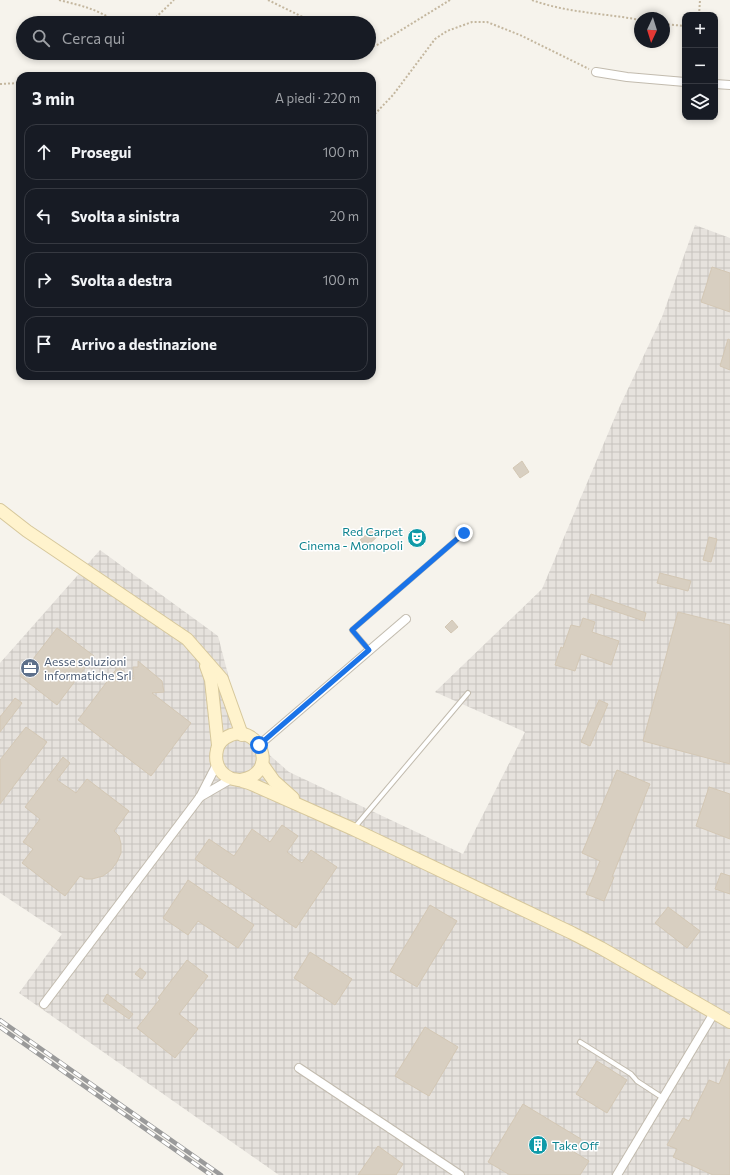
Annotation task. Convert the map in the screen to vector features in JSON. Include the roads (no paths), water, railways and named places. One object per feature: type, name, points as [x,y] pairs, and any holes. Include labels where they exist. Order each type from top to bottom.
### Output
[{"type":"street","points":[[596,72],[627,77],[682,82]]},
{"type":"street","points":[[718,84],[730,85]]},
{"type":"street","points":[[0,510],[27,531],[187,639],[222,680],[242,735]]},
{"type":"street","points":[[259,745],[406,619]]},
{"type":"street","points":[[204,659],[211,680],[218,745],[216,758],[217,764],[222,773],[353,829],[596,945],[730,1022]]},
{"type":"street","points":[[200,797],[236,780],[249,779],[260,770],[263,755],[259,745],[253,739],[236,734],[224,739],[218,745]]},
{"type":"street","points":[[44,1004],[200,797],[217,764]]},
{"type":"street","points":[[262,764],[274,781],[303,807]]},
{"type":"street","points":[[617,1175],[714,1013]]},
{"type":"street","points":[[299,1068],[460,1175]]},
{"type":"lane","points":[[369,650],[352,630],[464,533]]},
{"type":"lane","points":[[353,829],[468,693]]},
{"type":"lane","points":[[580,1042],[631,1074],[637,1081],[663,1098]]},
{"type":"railway","points":[[0,1020],[221,1175]]},
{"type":"railway","points":[[0,1027],[211,1175]]},
{"type":"place","name":"Red Carpet Cinema - Monopoli","points":[[417,538]]},
{"type":"place","name":"Aesse soluzioni informatiche Srl","points":[[30,668]]},
{"type":"place","name":"Take Off","points":[[538,1145]]}]
